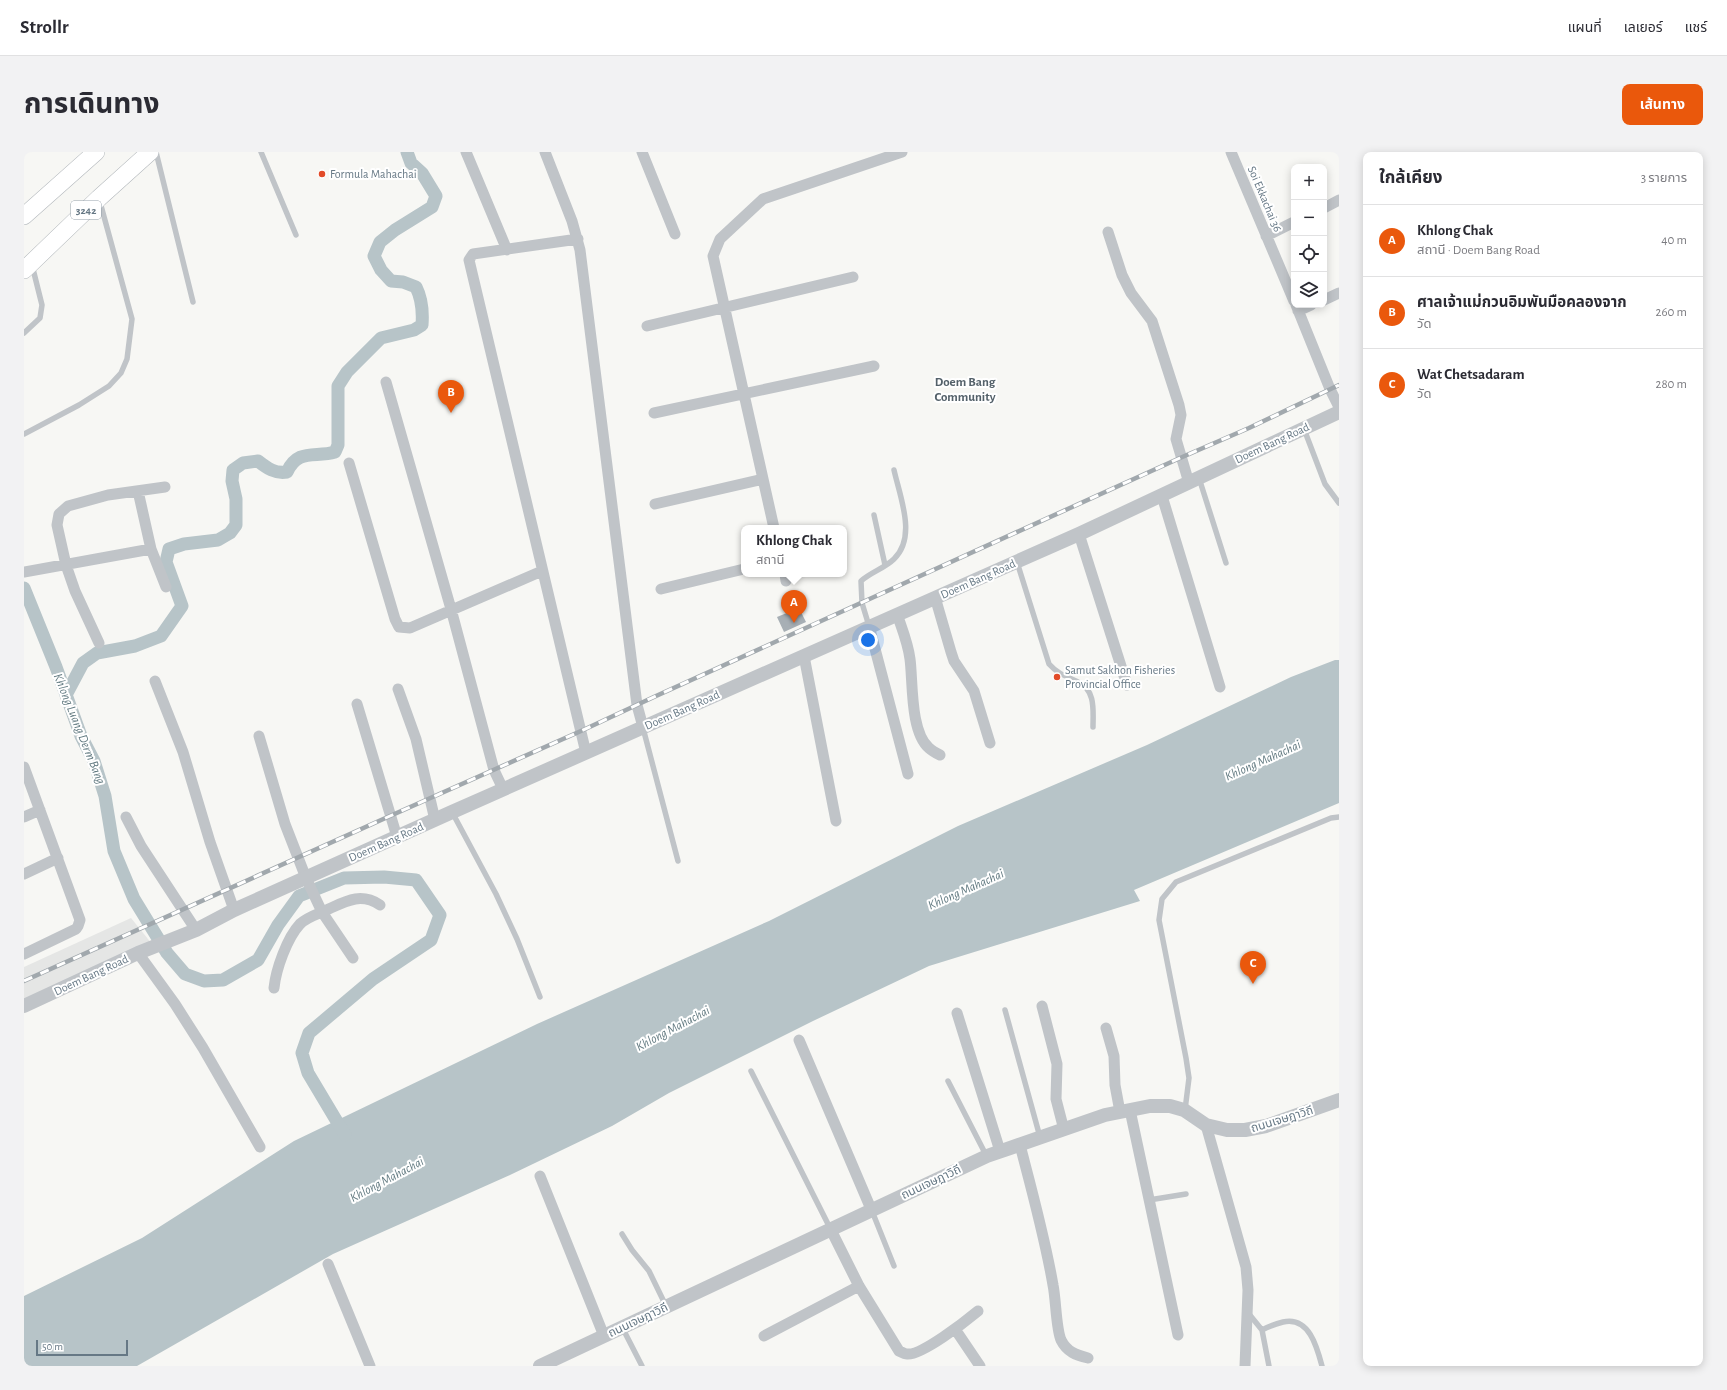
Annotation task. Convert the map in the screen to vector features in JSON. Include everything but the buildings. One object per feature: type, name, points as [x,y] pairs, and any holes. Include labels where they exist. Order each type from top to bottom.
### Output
[{"type":"main road","points":[[24,216],[96,152]]},
{"type":"main road","name":"3242","points":[[28,267],[99,198],[150,152]]},
{"type":"street","points":[[466,152],[508,250]]},
{"type":"street","points":[[545,152],[578,238],[637,704],[643,727]]},
{"type":"street","points":[[642,152],[675,234]]},
{"type":"street","points":[[773,525],[713,256],[720,239],[763,199],[902,152]]},
{"type":"street","name":"Soi Ekkachai 36","points":[[1230,152],[1291,294]]},
{"type":"street","points":[[1327,206],[1339,200]]},
{"type":"street","points":[[1266,236],[1291,224]]},
{"type":"street","points":[[1108,232],[1122,275],[1131,293],[1152,321],[1181,415],[1176,439],[1194,480]]},
{"type":"street","points":[[578,238],[508,250],[473,254],[469,260],[586,753]]},
{"type":"street","points":[[647,326],[853,277]]},
{"type":"street","points":[[1327,299],[1339,293]]},
{"type":"street","name":"Soi Ekkachai 36","points":[[1297,308],[1330,389],[1339,407]]},
{"type":"street","points":[[654,413],[874,366]]},
{"type":"street","points":[[386,382],[451,609],[494,770],[502,789]]},
{"type":"street","name":"Doem Bang Road","points":[[24,1006],[139,953],[196,930],[234,910],[306,879],[502,789],[1079,534],[1339,412]]},
{"type":"street","points":[[349,463],[395,619],[399,627],[410,628],[542,571]]},
{"type":"street","points":[[655,504],[763,479]]},
{"type":"street","points":[[99,643],[75,591],[66,565],[57,526],[57,518],[62,509],[68,506],[108,495],[164,487]]},
{"type":"street","points":[[138,491],[151,549],[166,588]]},
{"type":"street","points":[[1162,496],[1220,687]]},
{"type":"street","points":[[1079,534],[1127,685]]},
{"type":"street","points":[[26,571],[151,549]]},
{"type":"street","points":[[660,589],[741,570]]},
{"type":"street","points":[[935,598],[954,661],[974,691],[990,743]]},
{"type":"street","points":[[897,614],[910,657],[912,690],[919,730],[929,748],[940,755]]},
{"type":"street","points":[[869,626],[908,774]]},
{"type":"street","points":[[804,656],[836,821]]},
{"type":"street","points":[[155,681],[183,752],[210,842],[234,910]]},
{"type":"street","points":[[398,689],[416,739],[435,820]]},
{"type":"street","points":[[357,704],[397,837]]},
{"type":"street","points":[[259,736],[285,824],[306,879],[322,911],[353,958]]},
{"type":"street","points":[[24,767],[80,920],[76,930],[24,954]]},
{"type":"street","points":[[24,817],[40,810]]},
{"type":"street","points":[[126,817],[141,846],[196,930]]},
{"type":"street","points":[[24,874],[58,858]]},
{"type":"street","points":[[274,988],[275,979],[292,935],[301,923],[322,911],[358,898],[373,900],[380,905]]},
{"type":"street","points":[[139,953],[175,1004],[203,1048],[260,1147]]},
{"type":"street","points":[[1042,1006],[1057,1064],[1056,1099],[1064,1130]]},
{"type":"street","points":[[957,1013],[993,1154]]},
{"type":"street","points":[[1106,1028],[1114,1056],[1115,1085],[1125,1111],[1149,1200],[1178,1335]]},
{"type":"street","points":[[799,1040],[871,1209]]},
{"type":"street","name":"ถนนเจษฎาวิถี","points":[[545,1365],[621,1327],[830,1228],[993,1154],[1105,1116],[1150,1106],[1170,1106],[1184,1110],[1206,1125],[1227,1130],[1244,1130],[1266,1126],[1339,1100]]},
{"type":"street","points":[[1206,1125],[1246,1267],[1248,1290],[1245,1366]]},
{"type":"street","points":[[1020,1145],[1042,1227],[1061,1339],[1068,1351],[1077,1356],[1088,1358]]},
{"type":"street","points":[[540,1176],[604,1336]]},
{"type":"street","points":[[830,1228],[859,1286],[899,1351],[907,1354],[918,1352],[955,1329],[978,1312]]},
{"type":"street","points":[[328,1264],[370,1366]]},
{"type":"street","points":[[764,1336],[859,1286]]},
{"type":"street","points":[[955,1329],[980,1366]]},
{"type":"lane","points":[[156,152],[193,302]]},
{"type":"lane","points":[[261,152],[296,235]]},
{"type":"lane","points":[[24,434],[109,386],[121,373],[127,360],[132,320],[99,198]]},
{"type":"lane","points":[[24,333],[40,318],[42,305],[28,267]]},
{"type":"lane","points":[[1304,428],[1325,484],[1339,503]]},
{"type":"lane","points":[[869,626],[862,603],[861,581],[869,574],[893,560],[901,551],[906,533],[904,513],[894,470]]},
{"type":"lane","points":[[1194,480],[1226,563]]},
{"type":"lane","points":[[874,515],[885,565]]},
{"type":"lane","points":[[1017,561],[1049,664],[1056,672],[1079,682],[1092,696],[1093,727]]},
{"type":"lane","points":[[643,727],[678,861]]},
{"type":"lane","points":[[452,812],[499,901],[517,940],[540,997]]},
{"type":"lane","points":[[1184,1110],[1189,1078],[1159,920],[1162,899],[1176,882],[1330,818],[1339,817]]},
{"type":"lane","points":[[1005,1010],[1040,1138]]},
{"type":"lane","points":[[751,1071],[830,1228]]},
{"type":"lane","points":[[948,1081],[993,1154]]},
{"type":"lane","points":[[1149,1200],[1186,1194]]},
{"type":"lane","points":[[871,1209],[894,1266]]},
{"type":"lane","points":[[622,1234],[632,1250],[649,1271],[666,1306]]},
{"type":"lane","points":[[1247,1312],[1262,1330],[1269,1366]]},
{"type":"lane","points":[[1262,1330],[1284,1322],[1298,1323],[1308,1330],[1316,1344],[1322,1366]]},
{"type":"lane","points":[[621,1327],[642,1366]]},
{"type":"shaded area","points":[[131,918],[152,944],[24,1000],[24,967]]},
{"type":"water","name":"Khlong Mahachai","points":[[1335,660],[1339,660],[1339,803],[1134,890],[1140,901],[929,966],[813,1021],[669,1093],[612,1126],[510,1175],[333,1254],[137,1366],[24,1366],[24,1296],[142,1238],[294,1141],[537,1024],[769,921],[958,826],[1147,745],[1291,677]]},
{"type":"waterway","points":[[66,695],[83,663],[97,653],[135,646],[161,636],[182,606],[166,562],[169,549],[184,544],[218,540],[230,533],[236,525],[236,499],[232,481],[233,470],[243,463],[258,461],[275,471],[287,472],[291,464],[302,457],[335,452],[338,445],[338,386],[347,372],[381,338],[414,330],[422,325],[422,306],[416,287],[403,282],[391,281],[381,270],[374,256],[380,242],[395,230],[432,207],[436,196],[422,173],[411,163],[407,152]]},
{"type":"waterway","name":"Khlong Luang Derm Bang","points":[[24,588],[56,667],[81,736],[94,761],[105,796],[114,851],[134,899],[167,953],[185,974],[204,981],[223,980],[258,960],[278,925],[299,896],[344,878],[384,877],[416,880],[440,915],[431,940],[373,979],[309,1033],[302,1053],[308,1073],[345,1135]]},
{"type":"railway","points":[[24,981],[581,731],[1249,428],[1339,385]]},
{"type":"place","name":"Formula Mahachai","points":[[322,174]]},
{"type":"place","name":"ศาลเจ้าแม่กวนอิมพันมือคลองจาก","points":[[451,413]]},
{"type":"place","name":"Khlong Chak","points":[[794,623]]},
{"type":"place","name":"Samut Sakhon Fisheries Provincial Office","points":[[1057,677]]},
{"type":"place","name":"Wat Chetsadaram","points":[[1253,984]]},
{"type":"district","name":"Doem Bang Community","points":[[965,390]]}]
